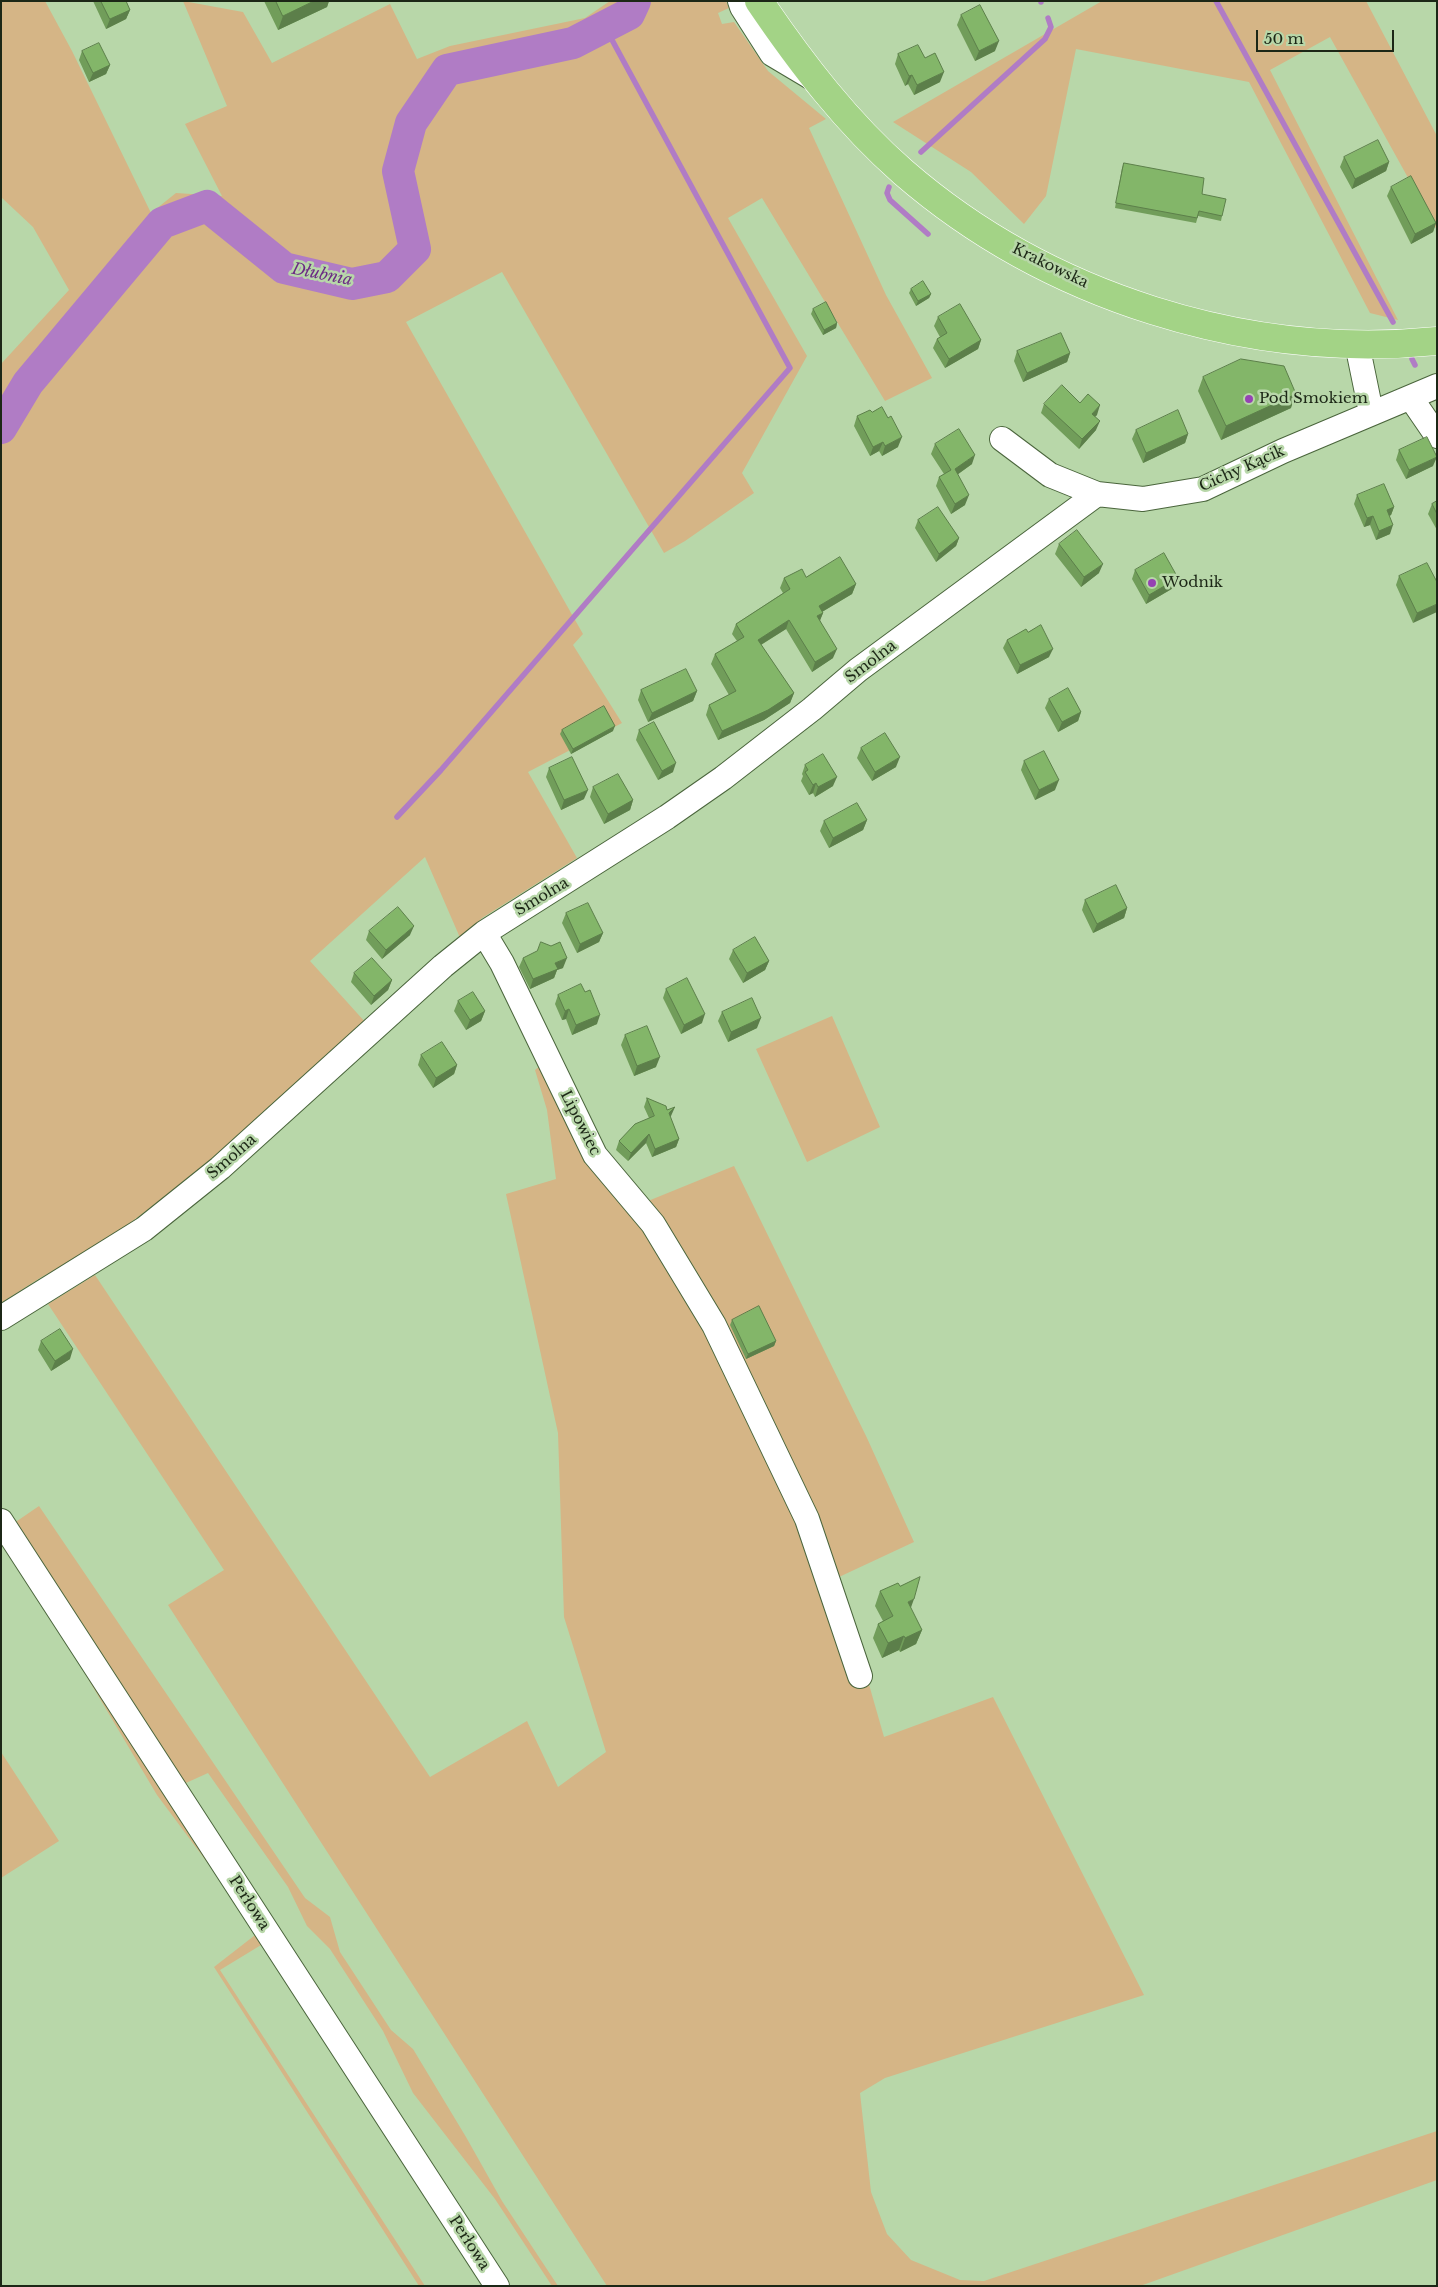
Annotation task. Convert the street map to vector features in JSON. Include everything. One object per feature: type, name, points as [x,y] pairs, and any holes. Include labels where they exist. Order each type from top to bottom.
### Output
[{"type":"main road","name":"Krakowska","points":[[759,1],[817,81],[870,141],[904,173],[942,203],[1028,258],[1073,280],[1125,300],[1221,328],[1310,342],[1357,344],[1437,341]]},
{"type":"street","points":[[740,1],[742,8],[772,54],[817,81]]},
{"type":"street","points":[[1357,344],[1371,412]]},
{"type":"street","name":"Cichy Kącik","points":[[1002,439],[1050,475],[1097,494],[1143,499],[1203,489],[1282,450],[1437,386]]},
{"type":"street","points":[[1411,398],[1437,436]]},
{"type":"street","name":"Smolna","points":[[1,1318],[144,1228],[220,1168],[443,966],[484,933],[659,823],[723,778],[812,709],[858,670],[1097,494]]},
{"type":"street","name":"Lipowiec","points":[[484,933],[502,963],[595,1155],[653,1224],[714,1324],[807,1519],[860,1676]]},
{"type":"street","name":"Perłowa","points":[[1,1521],[497,2286]]},
{"type":"shaded area","points":[[1,1],[45,1],[72,51],[151,213],[176,193],[222,196],[185,124],[227,106],[183,1],[243,12],[272,63],[390,4],[417,59],[450,46],[585,18],[610,1],[726,1],[729,8],[718,13],[722,24],[734,22],[768,71],[826,119],[809,128],[886,295],[932,378],[885,401],[762,198],[728,218],[807,356],[742,473],[754,493],[685,541],[664,553],[502,272],[406,322],[583,634],[573,645],[622,723],[528,772],[577,858],[482,918],[461,940],[425,857],[310,961],[366,1023],[210,1163],[102,1244],[40,1278],[1,1303],[1,364],[69,290],[33,227],[1,197]]},
{"type":"shaded area","points":[[1102,1],[1366,1],[1437,136],[1437,230],[1330,37],[1270,70],[1398,320],[1370,313],[1249,82],[1076,49],[1046,196],[1024,224],[971,172],[893,122]]},
{"type":"shaded area","points":[[832,1016],[880,1127],[807,1162],[756,1049]]},
{"type":"shaded area","points":[[542,1064],[698,1307],[868,1681],[884,1737],[993,1697],[1144,1995],[885,2078],[860,2093],[871,2192],[887,2234],[911,2260],[960,2280],[984,2281],[1437,2131],[1437,2180],[1140,2286],[607,2286],[168,1605],[224,1570],[48,1304],[95,1275],[430,1777],[527,1721],[558,1787],[606,1752],[564,1617],[558,1433],[506,1194],[556,1179],[547,1110],[535,1070]]},
{"type":"shaded area","points":[[734,1166],[867,1438],[914,1542],[839,1577],[813,1518],[648,1201]]},
{"type":"shaded area","points":[[39,1506],[305,1898],[330,1917],[340,1952],[391,2030],[413,2049],[502,2201],[558,2286],[552,2286],[495,2199],[413,2093],[383,2031],[330,1949],[307,1926],[288,1887],[208,1773],[166,1792],[266,1942],[220,1970],[425,2286],[419,2286],[214,1967],[259,1932],[157,1795],[1,1532]]},
{"type":"shaded area","points":[[1,1752],[59,1841],[1,1878]]},
{"type":"building","points":[[101,1],[126,1],[130,10],[110,19]]},
{"type":"building","points":[[276,1],[314,1],[283,16]]},
{"type":"building","points":[[980,5],[999,41],[979,51],[961,15]]},
{"type":"building","points":[[99,43],[110,65],[93,73],[82,51]]},
{"type":"building","points":[[918,45],[925,58],[935,53],[944,72],[917,85],[912,75],[909,76],[898,54]]},
{"type":"building","points":[[1378,140],[1389,162],[1355,179],[1344,157]]},
{"type":"building","points":[[1124,163],[1204,178],[1202,194],[1226,199],[1222,216],[1199,211],[1197,218],[1116,203]]},
{"type":"building","points":[[1411,176],[1436,223],[1415,234],[1391,187]]},
{"type":"building","points":[[923,281],[931,294],[918,301],[911,289]]},
{"type":"building","points":[[826,302],[837,323],[824,330],[813,309]]},
{"type":"building","points":[[960,304],[981,340],[949,359],[937,339],[947,333],[938,317]]},
{"type":"building","points":[[1061,333],[1070,353],[1027,373],[1017,351]]},
{"type":"building","points":[[1241,359],[1284,366],[1296,394],[1226,426],[1203,377]]},
{"type":"building","points":[[1062,385],[1080,403],[1088,394],[1100,405],[1092,414],[1100,421],[1082,439],[1044,404]]},
{"type":"building","points":[[882,407],[888,418],[891,416],[902,437],[885,446],[883,442],[873,447],[857,416]]},
{"type":"building","points":[[1178,410],[1188,434],[1146,453],[1136,430]]},
{"type":"building","points":[[959,429],[975,455],[955,469],[969,495],[955,504],[939,477],[951,470],[935,444]]},
{"type":"building","points":[[1427,437],[1437,457],[1409,470],[1399,450]]},
{"type":"building","points":[[1384,484],[1394,507],[1387,510],[1393,525],[1379,531],[1373,516],[1367,518],[1357,495]]},
{"type":"building","points":[[1437,501],[1437,514],[1432,504]]},
{"type":"building","points":[[938,507],[959,538],[939,554],[918,520]]},
{"type":"building","points":[[1077,530],[1103,564],[1084,577],[1059,544]]},
{"type":"building","points":[[1164,553],[1178,578],[1149,595],[1135,570]]},
{"type":"building","points":[[840,557],[856,584],[819,606],[823,613],[817,616],[837,649],[815,662],[789,620],[758,640],[794,693],[768,710],[722,731],[709,705],[736,691],[715,654],[744,637],[736,624],[790,589],[784,578],[802,569],[806,577]]},
{"type":"building","points":[[1427,563],[1437,582],[1437,604],[1417,613],[1399,576]]},
{"type":"building","points":[[1041,625],[1053,649],[1020,665],[1007,640],[1026,629],[1028,632]]},
{"type":"building","points":[[686,669],[697,691],[652,713],[641,690]]},
{"type":"building","points":[[1068,688],[1081,712],[1062,722],[1049,699]]},
{"type":"building","points":[[604,706],[615,726],[573,749],[562,730]]},
{"type":"building","points":[[654,722],[676,763],[662,771],[639,730]]},
{"type":"building","points":[[885,733],[900,757],[875,772],[861,748]]},
{"type":"building","points":[[1044,751],[1059,780],[1039,790],[1024,761]]},
{"type":"building","points":[[823,754],[837,777],[818,787],[816,783],[813,785],[805,772],[808,770],[805,765]]},
{"type":"building","points":[[572,757],[588,790],[564,800],[549,768]]},
{"type":"building","points":[[618,774],[633,800],[608,814],[593,787]]},
{"type":"building","points":[[857,803],[867,820],[833,838],[824,821]]},
{"type":"building","points":[[1116,885],[1127,908],[1097,924],[1085,900]]},
{"type":"building","points":[[588,903],[603,933],[580,944],[566,913]]},
{"type":"building","points":[[398,907],[414,926],[386,950],[369,931]]},
{"type":"building","points":[[755,937],[769,961],[747,973],[733,950]]},
{"type":"building","points":[[541,942],[551,946],[560,942],[567,958],[555,963],[558,969],[533,979],[523,958],[537,951]]},
{"type":"building","points":[[372,958],[392,980],[374,996],[354,973]]},
{"type":"building","points":[[687,978],[705,1014],[684,1025],[666,989]]},
{"type":"building","points":[[581,984],[585,992],[590,990],[600,1015],[576,1025],[569,1009],[565,1011],[558,995]]},
{"type":"building","points":[[473,992],[485,1011],[470,1020],[458,1001]]},
{"type":"building","points":[[752,998],[761,1018],[731,1032],[722,1012]]},
{"type":"building","points":[[647,1026],[660,1057],[637,1066],[625,1035]]},
{"type":"building","points":[[442,1042],[457,1065],[436,1078],[421,1055]]},
{"type":"building","points":[[647,1098],[666,1106],[667,1110],[675,1107],[669,1113],[679,1139],[655,1149],[649,1134],[631,1153],[619,1141],[635,1124],[654,1116]]},
{"type":"building","points":[[759,1306],[776,1341],[748,1354],[732,1320]]},
{"type":"building","points":[[60,1329],[73,1349],[55,1361],[41,1341]]},
{"type":"building","points":[[920,1577],[914,1599],[908,1602],[922,1630],[888,1643],[878,1624],[893,1616],[880,1591],[898,1583],[900,1586]]},
{"type":"waterway","name":"Dłubnia","points":[[1,428],[28,383],[162,223],[207,206],[284,268],[352,284],[387,277],[415,249],[398,171],[411,123],[447,70],[573,43],[629,14],[635,1]]},
{"type":"waterway","points":[[1216,1],[1393,322]]},
{"type":"waterway","points":[[921,152],[1045,39],[1051,27],[1048,18]]},
{"type":"waterway","points":[[397,817],[441,770],[790,368],[605,27]]},
{"type":"waterway","points":[[889,187],[887,193],[890,200],[928,234]]},
{"type":"waterway","points":[[1412,359],[1415,365]]},
{"type":"place","name":"Pod Smokiem","points":[[1249,399]]},
{"type":"place","name":"Wodnik","points":[[1152,583]]}]
